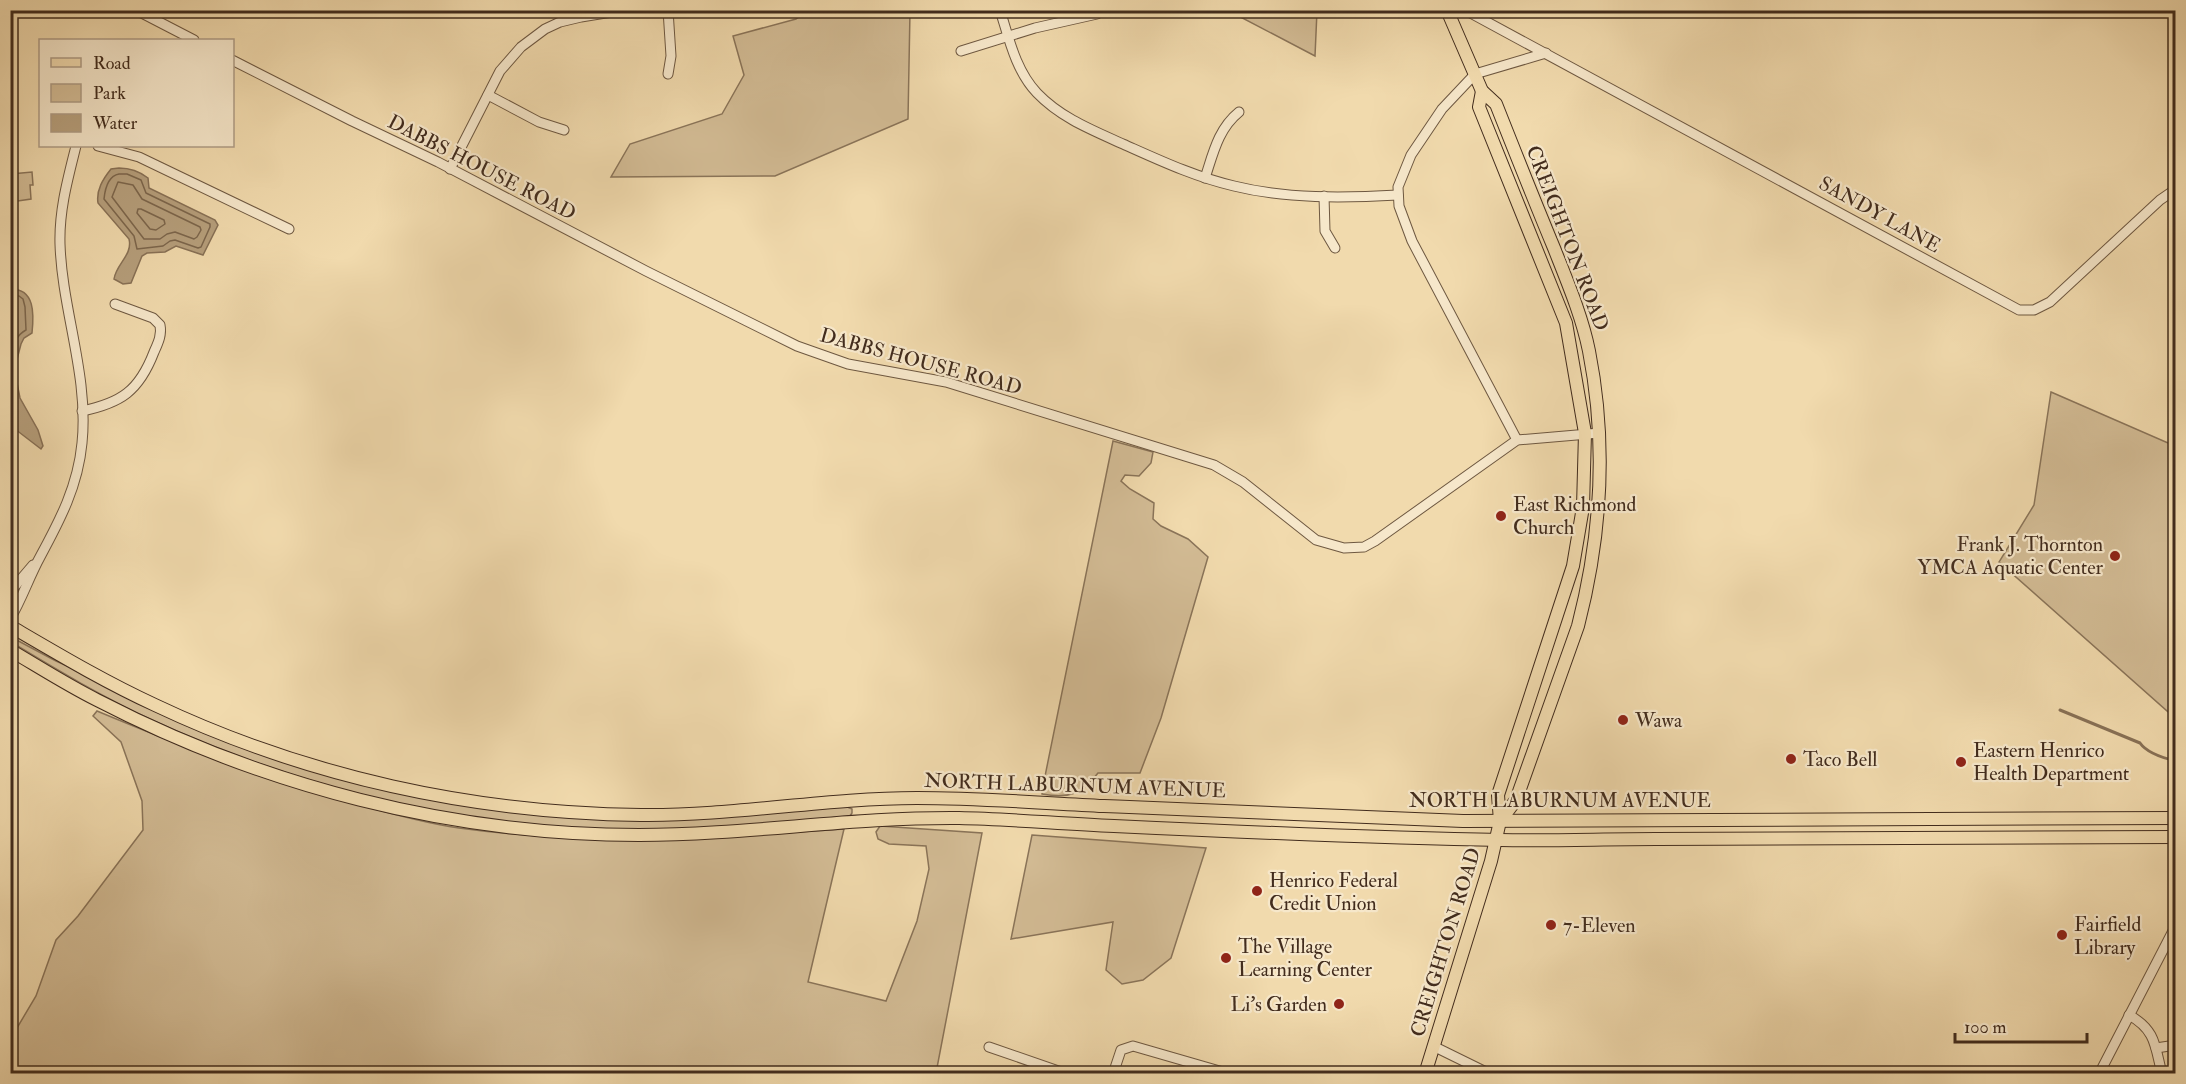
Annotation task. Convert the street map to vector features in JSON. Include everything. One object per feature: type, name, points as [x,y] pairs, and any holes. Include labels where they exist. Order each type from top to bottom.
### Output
[{"type":"main road","name":"CREIGHTON ROAD","points":[[1447,10],[1482,91],[1496,104],[1574,300],[1589,350],[1600,433],[1595,542],[1584,605],[1516,800],[1500,821]]},
{"type":"main road","name":"CREIGHTON ROAD","points":[[1425,1074],[1496,840],[1500,821],[1498,795],[1577,552],[1584,497],[1584,433],[1566,323],[1479,107],[1482,91]]},
{"type":"main road","name":"NORTH LABURNUM AVENUE","points":[[10,626],[125,691],[183,718],[252,745],[296,761],[381,784],[496,805],[593,813],[672,815],[823,801],[916,798],[1351,818],[1500,821],[1954,817],[2175,818]]},
{"type":"main road","name":"NORTH LABURNUM AVENUE","points":[[10,650],[97,700],[164,732],[252,767],[336,794],[398,808],[501,826],[582,833],[691,834],[835,822],[963,818],[1296,834],[1496,840],[2175,837]]},
{"type":"street","points":[[136,10],[192,39]]},
{"type":"street","points":[[450,169],[508,59],[520,46],[545,29],[571,19],[624,10]]},
{"type":"street","points":[[668,10],[671,56],[668,74]]},
{"type":"street","points":[[1000,10],[1024,75],[1036,92],[1054,110],[1086,128],[1174,167],[1253,191],[1324,196],[1398,195]]},
{"type":"street","name":"SANDY LANE","points":[[1465,10],[2019,310],[2034,310],[2050,302],[2160,200],[2175,189]]},
{"type":"street","points":[[961,51],[1076,17],[1096,14]]},
{"type":"street","points":[[1517,440],[1412,241],[1404,224],[1398,195],[1404,170],[1411,155],[1442,110],[1475,74],[1546,53]]},
{"type":"street","name":"DABBS HOUSE ROAD","points":[[234,61],[797,346],[848,364],[946,382],[1214,465],[1243,482],[1316,540],[1344,548],[1364,547],[1375,541],[1517,440],[1600,433]]},
{"type":"street","points":[[488,95],[539,122],[564,130]]},
{"type":"street","points":[[1205,178],[1220,134],[1231,118],[1239,112]]},
{"type":"street","points":[[10,618],[66,508],[77,474],[82,441],[82,411],[60,245],[65,190],[76,147]]},
{"type":"street","points":[[102,147],[140,157],[289,229]]},
{"type":"street","points":[[1324,196],[1325,231],[1335,248]]},
{"type":"street","points":[[82,411],[110,404],[122,398],[133,388],[148,368],[160,336],[160,325],[153,318],[115,304]]},
{"type":"street","points":[[10,592],[39,559]]},
{"type":"street","points":[[2099,1074],[2175,926]]},
{"type":"street","points":[[2129,1015],[2147,1027],[2151,1033],[2162,1074]]},
{"type":"street","points":[[2156,1048],[2175,1045]]},
{"type":"street","points":[[1113,1074],[1121,1050],[1133,1046],[1223,1072],[1223,1074]]},
{"type":"street","points":[[1433,1046],[1490,1074]]},
{"type":"street","points":[[989,1047],[1067,1074]]},
{"type":"green space","points":[[808,10],[910,11],[908,119],[775,176],[611,177],[630,144],[722,114],[744,75],[733,36],[796,19]]},
{"type":"green space","points":[[1229,11],[1317,11],[1315,56]]},
{"type":"green space","points":[[32,172],[31,199],[11,202],[11,174]]},
{"type":"green space","points":[[2051,392],[2175,446],[2175,718],[1999,562],[2034,505]]},
{"type":"green space","points":[[1113,441],[1153,452],[1151,463],[1139,476],[1125,475],[1121,481],[1154,503],[1153,519],[1161,526],[1188,539],[1208,557],[1161,718],[1140,773],[1098,773],[1086,786],[1074,793],[1060,796],[1042,794],[1043,786]]},
{"type":"green space","points":[[11,637],[56,661],[265,754],[530,813],[845,806],[852,809],[852,813],[850,816],[721,828],[610,830],[543,826],[409,806],[344,790],[279,770],[154,721],[63,673],[11,642]]},
{"type":"green space","points":[[97,711],[255,773],[393,814],[459,828],[508,834],[604,839],[652,839],[844,829],[808,982],[886,1001],[917,921],[929,869],[926,846],[889,844],[878,839],[876,832],[880,826],[982,833],[936,1073],[11,1074],[11,1038],[36,996],[56,940],[78,916],[143,830],[142,801],[121,742],[93,716]]},
{"type":"green space","points":[[1032,835],[1206,848],[1171,958],[1143,980],[1122,984],[1106,970],[1113,922],[1011,939]]},
{"type":"water","points":[[119,168],[141,173],[148,178],[149,188],[215,220],[218,225],[203,255],[176,246],[165,252],[147,253],[142,256],[131,283],[123,284],[114,279],[129,250],[129,239],[98,203],[98,194],[111,169]]},
{"type":"water","points":[[11,289],[25,293],[33,311],[32,333],[24,338],[21,344],[15,367],[20,398],[38,430],[43,446],[41,449],[11,426]]},
{"type":"waterway","points":[[2060,710],[2140,743],[2156,755],[2176,761]]},
{"type":"place","name":"East Richmond Church","points":[[1501,516]]},
{"type":"place","name":"Frank J. Thornton YMCA Aquatic Center","points":[[2115,556]]},
{"type":"place","name":"Wawa","points":[[1623,720]]},
{"type":"place","name":"Taco Bell","points":[[1791,759]]},
{"type":"place","name":"Eastern Henrico Health Department","points":[[1961,762]]},
{"type":"place","name":"Henrico Federal Credit Union","points":[[1257,891]]},
{"type":"place","name":"7-Eleven","points":[[1551,925]]},
{"type":"place","name":"Fairfield Library","points":[[2062,935]]},
{"type":"place","name":"The Village Learning Center","points":[[1226,958]]},
{"type":"place","name":"Li's Garden","points":[[1339,1004]]}]
